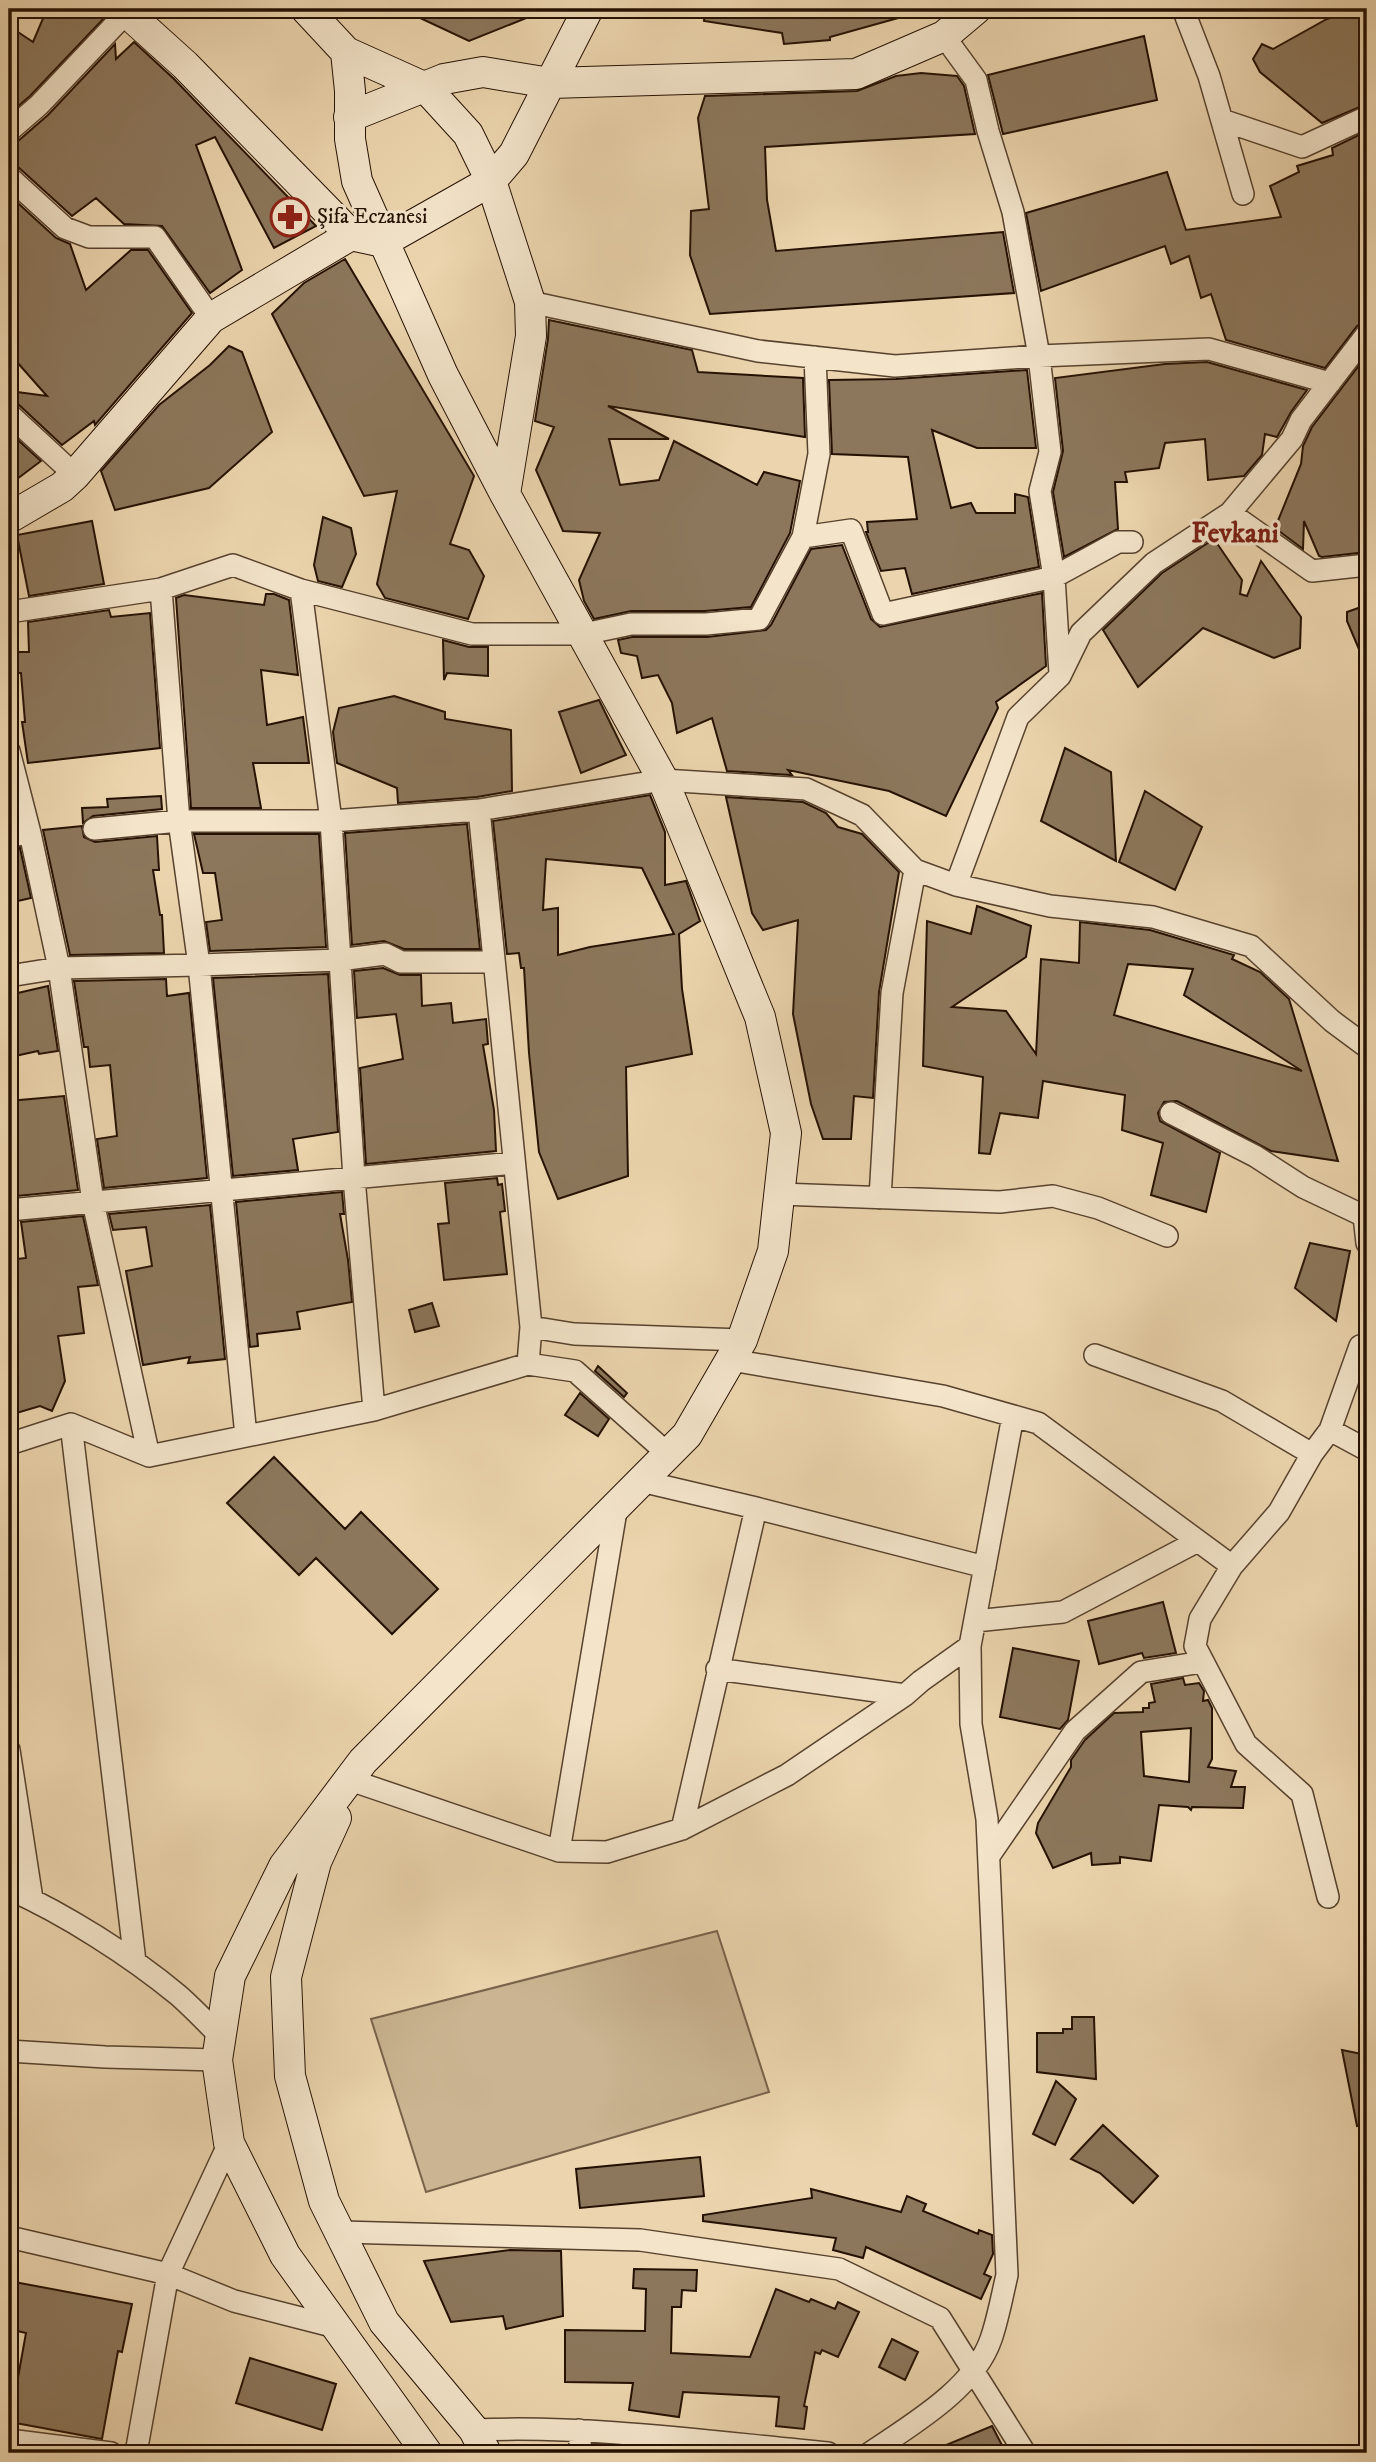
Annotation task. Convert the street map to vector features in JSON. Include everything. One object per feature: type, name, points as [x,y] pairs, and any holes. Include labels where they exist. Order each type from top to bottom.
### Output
[{"type":"main road","points":[[306,9],[346,51],[426,88],[468,134],[491,181],[530,302],[531,336],[505,494]]},
{"type":"main road","points":[[125,11],[185,65],[351,235],[383,242],[491,181],[514,154],[589,9]]},
{"type":"main road","points":[[349,117],[444,79],[482,72],[550,83],[856,74],[944,36],[976,9]]},
{"type":"main road","points":[[346,51],[351,91],[349,117],[357,181],[443,374],[505,494],[663,780],[760,1017],[786,1133],[773,1251],[737,1350],[687,1435],[358,1771],[284,1867],[230,1976],[219,2048],[229,2143],[285,2255],[426,2453]]},
{"type":"main road","points":[[9,518],[62,487],[75,475],[211,318],[351,235]]},
{"type":"main road","points":[[358,1771],[316,1862],[286,1977],[290,2077],[324,2201],[384,2322],[480,2442]]},
{"type":"street","points":[[1183,9],[1209,76],[1243,194]]},
{"type":"street","points":[[9,131],[38,106],[125,11]]},
{"type":"street","points":[[944,36],[976,80],[988,131],[1013,212],[1039,356],[1050,452],[1040,491],[1054,578],[1060,676]]},
{"type":"street","points":[[1222,120],[1302,147],[1367,117]]},
{"type":"street","points":[[9,177],[65,228],[89,237],[155,237],[211,318]]},
{"type":"street","points":[[530,302],[758,351],[815,358],[895,366],[1039,356],[1209,349],[1330,383]]},
{"type":"street","points":[[956,885],[1018,717],[1060,676],[1081,633],[1154,564],[1230,513],[1292,439],[1301,420],[1367,334]]},
{"type":"street","points":[[9,612],[161,589],[233,565],[301,590],[472,634],[584,634],[631,624],[706,624],[759,618],[803,537],[819,454],[815,358]]},
{"type":"street","points":[[9,414],[75,475]]},
{"type":"street","points":[[1230,513],[1312,571],[1367,565]]},
{"type":"street","points":[[803,537],[851,530],[883,614],[1054,578],[1118,542],[1132,542]]},
{"type":"street","points":[[161,589],[179,821],[199,965],[246,1436]]},
{"type":"street","points":[[301,590],[331,821],[339,960],[374,1410]]},
{"type":"street","points":[[9,751],[59,968],[93,1202],[149,1456]]},
{"type":"street","points":[[94,829],[179,821],[331,821],[479,810],[663,780],[806,789],[862,815],[915,870],[956,885],[1050,906],[1153,917],[1251,946],[1332,1021],[1367,1047]]},
{"type":"street","points":[[479,810],[531,1327],[528,1364]]},
{"type":"street","points":[[9,836],[30,833]]},
{"type":"street","points":[[880,1198],[892,993],[915,870]]},
{"type":"street","points":[[9,976],[59,968],[339,960],[386,954],[401,962],[494,962]]},
{"type":"street","points":[[1171,1113],[1255,1156],[1303,1186],[1366,1212],[1367,1243]]},
{"type":"street","points":[[9,1210],[514,1163]]},
{"type":"street","points":[[780,1194],[1000,1202],[1053,1196],[1098,1208],[1167,1236]]},
{"type":"street","points":[[531,1327],[574,1334],[737,1350],[943,1396],[1038,1423],[1232,1566]]},
{"type":"street","points":[[1328,1898],[1303,1794],[1246,1744],[1195,1646],[1200,1619],[1232,1566],[1279,1512],[1312,1454],[1330,1430],[1365,1344]]},
{"type":"street","points":[[1095,1355],[1222,1401],[1312,1454]]},
{"type":"street","points":[[9,1444],[71,1424],[149,1456],[374,1410],[528,1364],[575,1371],[668,1454]]},
{"type":"street","points":[[870,2453],[934,2409],[974,2371],[991,2341],[1007,2275],[988,1819],[971,1724],[970,1646],[1013,1416]]},
{"type":"street","points":[[71,1424],[135,1962]]},
{"type":"street","points":[[1330,1430],[1367,1450]]},
{"type":"street","points":[[641,1481],[985,1567]]},
{"type":"street","points":[[559,1851],[617,1505]]},
{"type":"street","points":[[682,1829],[756,1508]]},
{"type":"street","points":[[975,1621],[1063,1612],[1198,1541]]},
{"type":"street","points":[[358,1771],[559,1851],[607,1852],[682,1829],[787,1775],[905,1695],[970,1646]]},
{"type":"street","points":[[989,1856],[1075,1731],[1141,1672],[1202,1662]]},
{"type":"street","points":[[717,1670],[905,1695]]},
{"type":"street","points":[[9,1750],[32,1899]]},
{"type":"street","points":[[9,1889],[32,1899],[135,1962],[180,1997],[219,2048]]},
{"type":"street","points":[[9,2051],[105,2057],[219,2048]]},
{"type":"street","points":[[136,2453],[168,2274],[229,2143]]},
{"type":"street","points":[[341,2232],[640,2240],[839,2269],[940,2318],[1025,2453]]},
{"type":"street","points":[[9,2237],[168,2274],[234,2301],[336,2327]]},
{"type":"street","points":[[480,2442],[529,2427],[828,2453]]},
{"type":"street","points":[[579,2430],[581,2453]]},
{"type":"street","points":[[9,2440],[111,2453]]},
{"type":"shaded area","points":[[717,1931],[769,2092],[426,2192],[371,2019]]},
{"type":"building","points":[[47,9],[106,9],[107,15],[30,96],[9,114],[9,26],[33,42]]},
{"type":"building","points":[[401,9],[546,9],[546,10],[469,41]]},
{"type":"building","points":[[705,9],[908,9],[909,15],[830,37],[830,40],[784,44],[782,33],[704,21]]},
{"type":"building","points":[[1367,9],[1367,104],[1322,123],[1260,72],[1253,59],[1262,44],[1273,49],[1327,19]]},
{"type":"building","points":[[1144,36],[1157,100],[1003,134],[988,75]]},
{"type":"building","points":[[134,42],[173,78],[316,226],[274,248],[215,137],[196,145],[242,270],[210,293],[162,226],[124,224],[96,198],[72,216],[18,167],[9,164],[9,144],[18,141],[48,115],[115,44],[116,59]]},
{"type":"building","points":[[921,73],[957,76],[964,86],[975,134],[765,147],[767,200],[776,251],[1003,232],[1014,293],[710,314],[690,255],[691,211],[709,209],[698,118],[705,96],[857,91],[896,76]]},
{"type":"building","points":[[1367,131],[1367,321],[1357,326],[1325,368],[1226,340],[1211,294],[1201,298],[1189,256],[1171,264],[1165,246],[1041,291],[1026,213],[1167,172],[1186,230],[1281,217],[1270,186],[1299,172],[1297,166],[1333,155],[1332,148]]},
{"type":"building","points":[[9,195],[56,238],[70,244],[86,290],[131,250],[148,250],[192,313],[95,425],[94,421],[62,445],[18,404],[9,401],[9,391],[47,396],[9,353]]},
{"type":"building","points":[[345,259],[474,476],[450,544],[469,550],[484,576],[468,619],[385,598],[377,584],[397,491],[364,496],[272,314],[304,283]]},
{"type":"building","points":[[549,320],[692,350],[698,372],[803,378],[805,437],[608,406],[669,439],[609,439],[620,485],[659,480],[674,441],[757,485],[764,472],[800,481],[790,533],[751,607],[705,611],[631,611],[594,619],[584,601],[579,580],[600,533],[563,531],[536,470],[554,427],[535,421]]},
{"type":"building","points":[[229,346],[242,352],[272,432],[209,488],[115,510],[101,471],[159,405],[210,365]]},
{"type":"building","points":[[1367,355],[1367,552],[1322,557],[1319,556],[1304,521],[1303,549],[1275,528],[1301,464],[1303,446],[1312,427]]},
{"type":"building","points":[[1207,362],[1307,390],[1277,437],[1265,434],[1262,455],[1244,476],[1208,480],[1205,439],[1165,443],[1159,468],[1125,472],[1127,482],[1115,482],[1118,529],[1064,557],[1053,492],[1063,451],[1055,378],[1165,364]]},
{"type":"building","points":[[1027,370],[1036,448],[977,448],[932,430],[951,508],[971,503],[976,513],[1015,513],[1015,494],[1028,497],[1039,567],[912,594],[905,568],[881,571],[866,532],[867,522],[917,519],[908,457],[832,454],[829,380],[896,379]]},
{"type":"building","points":[[9,432],[41,461],[9,485]]},
{"type":"building","points":[[323,517],[351,528],[356,554],[342,587],[318,581],[314,565]]},
{"type":"building","points":[[92,521],[104,584],[29,596],[17,535]]},
{"type":"building","points":[[1214,539],[1242,580],[1240,594],[1247,596],[1261,561],[1301,617],[1300,648],[1274,658],[1203,628],[1138,687],[1103,630],[1162,573]]},
{"type":"building","points":[[842,545],[871,619],[880,627],[1042,593],[1046,666],[996,702],[998,708],[946,816],[889,791],[788,770],[792,775],[727,771],[712,718],[677,733],[672,703],[658,675],[642,678],[637,656],[621,653],[618,640],[632,637],[707,637],[766,630],[811,549]]},
{"type":"building","points":[[266,594],[289,600],[298,675],[261,670],[267,725],[303,717],[309,763],[253,763],[261,808],[191,808],[176,598],[184,595],[264,605]]},
{"type":"building","points":[[1367,605],[1367,668],[1347,621],[1347,612]]},
{"type":"building","points":[[109,610],[111,617],[150,613],[160,748],[28,763],[22,722],[25,722],[21,673],[16,673],[16,652],[29,652],[28,622]]},
{"type":"building","points":[[443,640],[469,647],[488,647],[488,676],[447,673],[444,680]]},
{"type":"building","points":[[394,696],[445,712],[445,719],[511,730],[512,791],[477,797],[398,803],[397,788],[337,763],[333,732],[339,708]]},
{"type":"building","points":[[599,700],[626,755],[581,773],[559,712]]},
{"type":"building","points":[[1065,748],[1111,772],[1116,861],[1041,821]]},
{"type":"building","points":[[1145,791],[1202,827],[1175,890],[1119,862]]},
{"type":"building","points":[[650,795],[665,832],[665,885],[686,881],[700,921],[679,934],[682,989],[692,1054],[626,1067],[628,1176],[558,1199],[539,1152],[524,968],[521,968],[519,953],[507,954],[493,821]],"holes":[[[546,859],[642,868],[674,934],[590,947],[558,955],[558,908],[543,910]]]},
{"type":"building","points":[[161,796],[162,809],[93,816],[83,823],[82,808],[108,807],[107,799]]},
{"type":"building","points":[[726,797],[803,802],[826,813],[838,827],[862,834],[899,872],[879,992],[873,1098],[854,1096],[851,1139],[823,1139],[811,1104],[793,1014],[798,920],[763,930],[752,913]]},
{"type":"building","points":[[467,824],[480,949],[404,949],[384,941],[352,945],[345,833]]},
{"type":"building","points":[[82,826],[84,837],[95,842],[157,836],[159,870],[153,870],[162,915],[164,953],[70,955],[43,830]]},
{"type":"building","points":[[194,834],[319,834],[326,947],[210,951],[206,922],[222,920],[215,873],[203,873]]},
{"type":"building","points":[[20,848],[31,898],[9,903],[9,849]]},
{"type":"building","points":[[977,906],[1031,926],[1026,957],[952,1007],[1006,1011],[1036,1054],[1041,959],[1079,963],[1080,922],[1150,930],[1234,955],[1232,959],[1260,972],[1289,999],[1338,1161],[1271,1151],[1177,1101],[1164,1102],[1158,1113],[1160,1121],[1220,1153],[1206,1212],[1151,1195],[1163,1143],[1122,1130],[1125,1095],[1043,1081],[1038,1118],[1000,1113],[990,1154],[979,1153],[983,1077],[923,1066],[927,921],[971,934]],"holes":[[[1128,964],[1193,969],[1184,995],[1302,1071],[1114,1015]]]},
{"type":"building","points":[[383,968],[400,975],[421,975],[422,1006],[451,1003],[453,1023],[486,1019],[488,1044],[483,1045],[494,1110],[496,1151],[366,1164],[360,1068],[403,1059],[396,1014],[357,1018],[354,971]]},
{"type":"building","points":[[328,974],[338,1132],[293,1139],[298,1170],[233,1176],[213,978]]},
{"type":"building","points":[[166,979],[167,996],[189,993],[207,1178],[104,1188],[97,1139],[117,1136],[110,1065],[90,1067],[88,1047],[84,1047],[74,981]]},
{"type":"building","points":[[48,986],[58,1051],[39,1054],[38,1051],[15,1056],[9,1023],[9,995]]},
{"type":"building","points":[[64,1096],[78,1190],[17,1196],[9,1101]]},
{"type":"building","points":[[497,1178],[498,1185],[502,1184],[505,1211],[500,1212],[507,1274],[444,1280],[438,1224],[449,1223],[445,1183]]},
{"type":"building","points":[[342,1192],[344,1214],[340,1214],[352,1302],[297,1312],[300,1329],[257,1334],[258,1346],[250,1347],[236,1202]]},
{"type":"building","points":[[210,1205],[225,1359],[188,1363],[190,1357],[143,1365],[126,1271],[152,1266],[146,1227],[113,1230],[109,1214]]},
{"type":"building","points":[[83,1216],[98,1285],[78,1287],[84,1333],[58,1336],[65,1381],[52,1411],[40,1406],[13,1414],[9,1399],[9,1260],[26,1258],[21,1222]]},
{"type":"building","points":[[1310,1243],[1350,1251],[1336,1321],[1295,1288]]},
{"type":"building","points":[[432,1303],[439,1326],[415,1332],[409,1310]]},
{"type":"building","points":[[598,1366],[627,1393],[624,1397],[595,1371]]},
{"type":"building","points":[[580,1393],[609,1419],[598,1436],[565,1415]]},
{"type":"building","points":[[274,1457],[345,1529],[361,1512],[438,1589],[392,1634],[316,1558],[299,1575],[227,1503]]},
{"type":"building","points":[[1163,1602],[1176,1653],[1144,1658],[1142,1653],[1099,1664],[1088,1621]]},
{"type":"building","points":[[1013,1648],[1079,1661],[1068,1720],[1060,1729],[1000,1717]]},
{"type":"building","points":[[1183,1678],[1185,1685],[1199,1683],[1204,1691],[1203,1701],[1208,1700],[1212,1708],[1212,1759],[1208,1767],[1236,1771],[1231,1787],[1245,1787],[1243,1808],[1192,1807],[1191,1810],[1188,1807],[1159,1805],[1151,1861],[1120,1857],[1120,1863],[1092,1865],[1091,1853],[1053,1868],[1036,1833],[1038,1823],[1071,1767],[1071,1760],[1085,1740],[1114,1713],[1143,1712],[1143,1708],[1149,1708],[1149,1703],[1155,1702],[1151,1684]],"holes":[[[1191,1728],[1189,1782],[1144,1776],[1141,1732]]]},
{"type":"building","points":[[1072,2017],[1094,2017],[1096,2079],[1037,2072],[1037,2033],[1063,2033],[1063,2029],[1072,2029]]},
{"type":"building","points":[[1342,2050],[1367,2055],[1367,2124],[1357,2126]]},
{"type":"building","points":[[1056,2081],[1076,2099],[1055,2145],[1033,2134]]},
{"type":"building","points":[[1103,2125],[1158,2176],[1133,2203],[1100,2173],[1071,2159]]},
{"type":"building","points":[[700,2157],[704,2196],[580,2208],[576,2169]]},
{"type":"building","points":[[811,2189],[901,2212],[907,2196],[926,2204],[923,2211],[978,2234],[979,2230],[992,2235],[993,2254],[984,2274],[991,2277],[981,2299],[866,2247],[863,2258],[833,2250],[836,2238],[703,2221],[703,2215],[812,2198]]},
{"type":"building","points":[[510,2250],[561,2251],[563,2316],[506,2329],[503,2316],[451,2322],[424,2261]]},
{"type":"building","points":[[634,2269],[697,2270],[696,2291],[682,2290],[681,2307],[672,2307],[671,2353],[750,2357],[776,2289],[835,2309],[838,2302],[859,2312],[838,2357],[822,2350],[820,2354],[815,2352],[804,2406],[807,2407],[804,2429],[776,2426],[779,2397],[683,2392],[679,2417],[629,2410],[633,2383],[565,2382],[565,2330],[645,2331],[646,2289],[633,2288]]},
{"type":"building","points":[[9,2281],[132,2304],[122,2352],[118,2351],[102,2439],[10,2422],[26,2333],[9,2329]]},
{"type":"building","points":[[892,2339],[918,2352],[905,2380],[879,2367]]},
{"type":"building","points":[[250,2358],[336,2384],[322,2430],[236,2403]]},
{"type":"building","points":[[992,2426],[1006,2453],[927,2453]]},
{"type":"place","name":"Şifa Eczanesi","points":[[290,217]]},
{"type":"district","name":"Fevkani","points":[[1235,533]]}]
